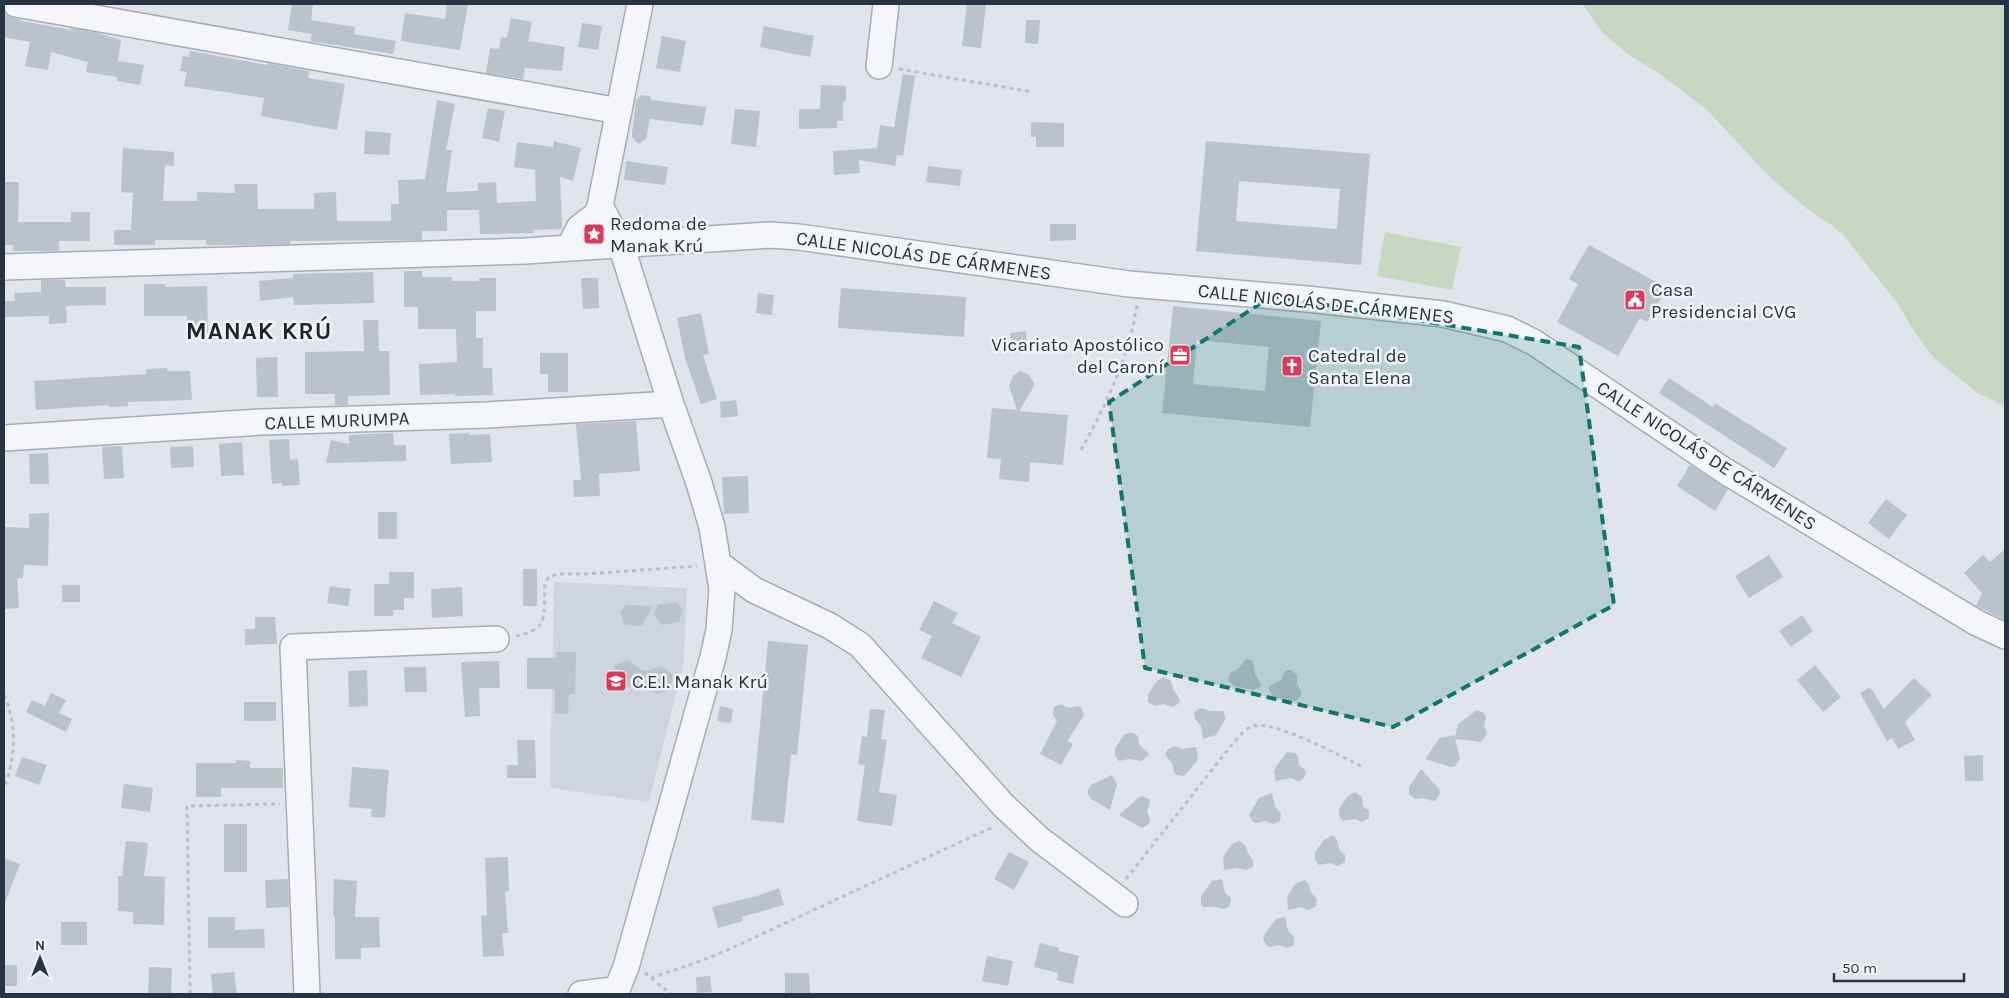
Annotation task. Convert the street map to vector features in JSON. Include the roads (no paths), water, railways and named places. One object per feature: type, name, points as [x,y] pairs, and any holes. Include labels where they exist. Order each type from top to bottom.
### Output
[{"type":"street","points":[[16,4],[619,111]]},
{"type":"street","points":[[569,248],[578,228],[597,214],[600,206],[640,4]]},
{"type":"street","points":[[879,66],[886,4]]},
{"type":"street","points":[[581,994],[608,992],[618,987],[628,959],[713,657],[721,610],[722,589],[712,527],[699,483],[671,404],[621,245],[600,206]]},
{"type":"street","name":"CALLE NICOLÁS DE CÁRMENES","points":[[4,267],[569,248],[770,235],[799,237],[1141,285],[1403,308],[1474,320],[1508,329],[1535,343],[1742,481],[1977,623],[2005,636]]},
{"type":"street","name":"CALLE MURUMPA","points":[[4,438],[262,422],[487,414],[671,404]]},
{"type":"street","points":[[718,564],[754,590],[830,626],[860,645],[1015,817],[1119,900]]},
{"type":"street","points":[[307,994],[293,647],[496,639]]},
{"type":"place","name":"Redoma de Manak Krú","points":[[594,234]]},
{"type":"place","name":"Casa Presidencial CVG","points":[[1635,300]]},
{"type":"place","name":"Vicariato Apostólico del Caroní","points":[[1180,355]]},
{"type":"place","name":"Catedral de Santa Elena","points":[[1292,366]]},
{"type":"place","name":"C.E.I. Manak Krú","points":[[616,681]]},
{"type":"district","name":"MANAK KRÚ","points":[[259,331]]}]
